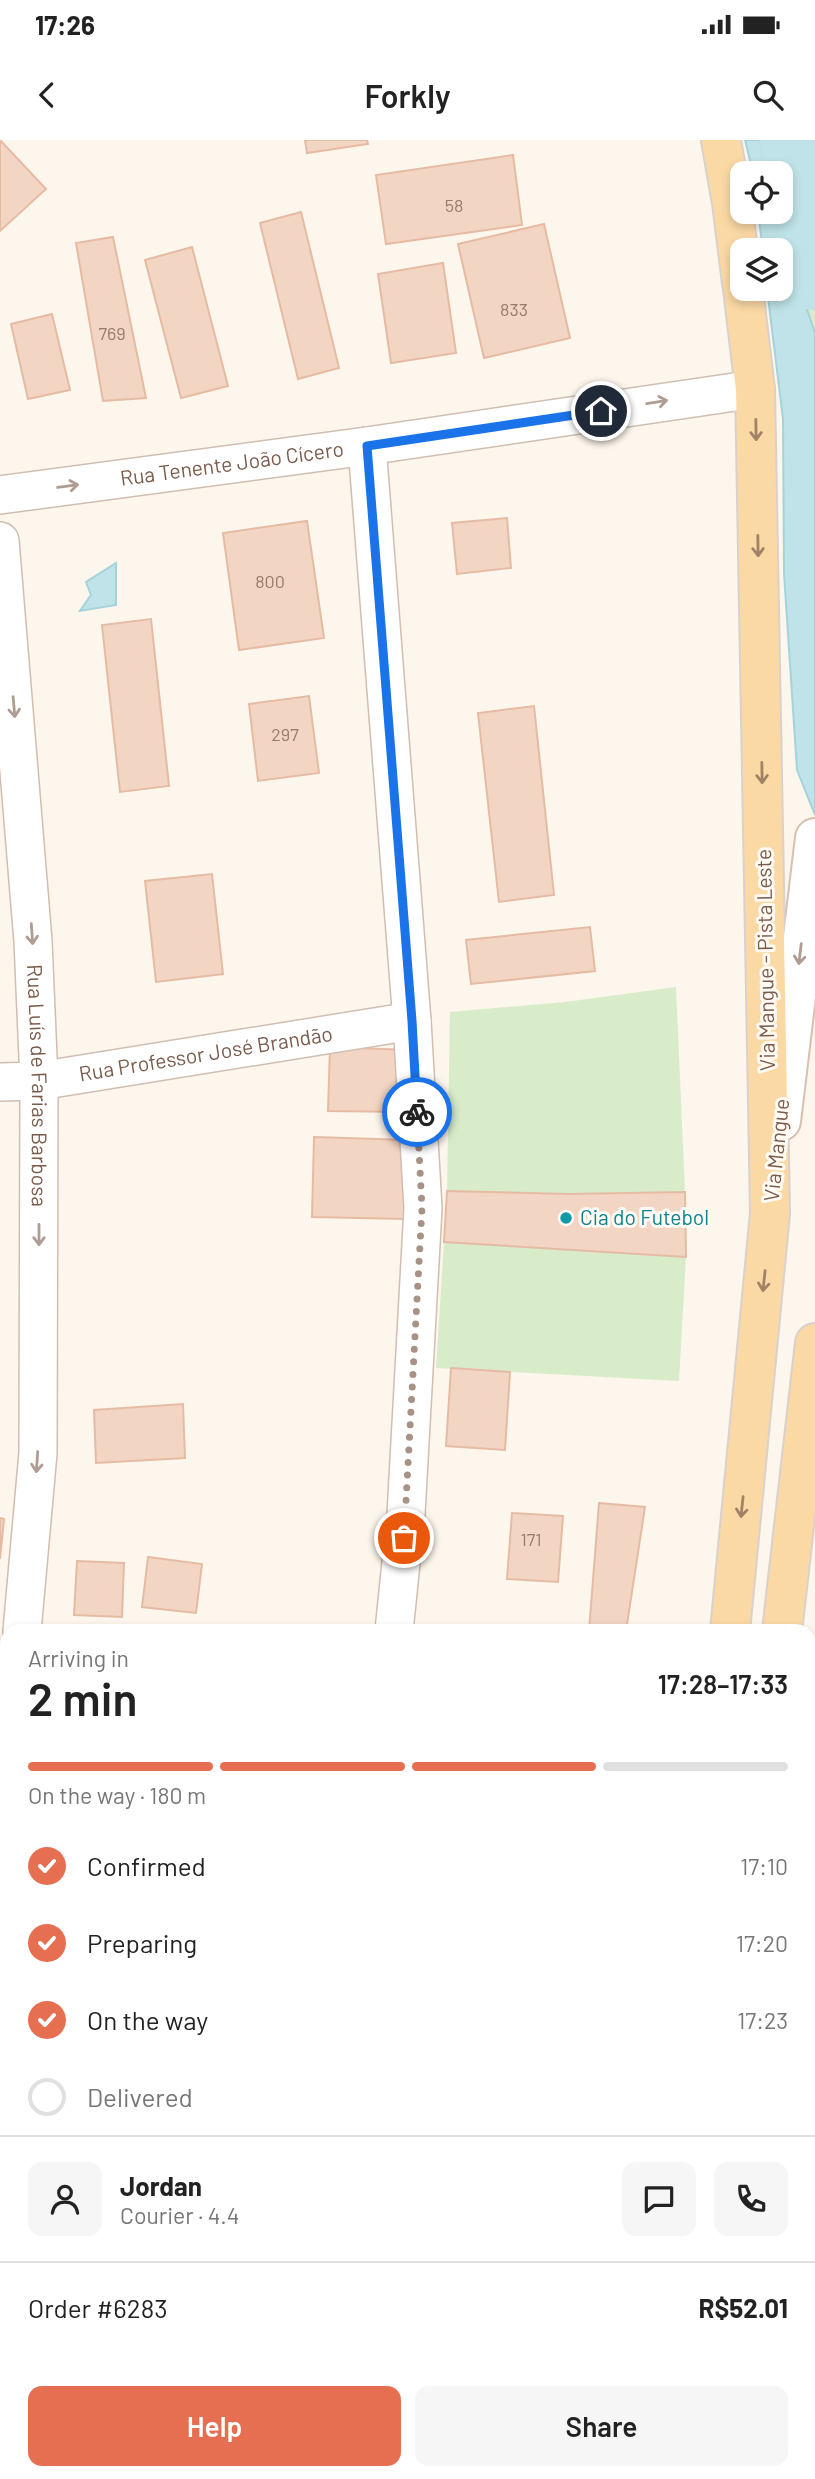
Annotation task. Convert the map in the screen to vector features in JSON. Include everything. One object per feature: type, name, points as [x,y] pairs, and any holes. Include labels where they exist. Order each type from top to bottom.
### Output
[{"type":"main road","points":[[706,140],[730,198]]},
{"type":"main road","points":[[721,140],[730,192]]},
{"type":"main road","name":"Via Mangue - Pista Leste","points":[[731,1624],[770,1213],[755,389],[744,301]]},
{"type":"main road","name":"Via Mangue","points":[[770,1213],[815,838]]},
{"type":"main road","points":[[783,1624],[815,1343]]},
{"type":"street","name":"Rua Tenente João Cícero","points":[[0,495],[367,446],[755,389]]},
{"type":"street","points":[[367,446],[412,1021],[422,1208],[406,1514],[395,1624]]},
{"type":"street","name":"Rua Luís de Farias Barbosa","points":[[0,541],[33,941],[39,1081],[38,1454],[23,1624]]},
{"type":"street","name":"Rua Professor José Brandão","points":[[0,1082],[39,1081],[412,1021]]},
{"type":"green space","points":[[760,140],[815,140],[815,333],[793,269],[793,238],[782,238],[777,224],[793,224],[793,161],[764,161]]},
{"type":"green space","points":[[676,987],[685,1192],[568,1194],[447,1191],[450,1012],[565,1002]]},
{"type":"green space","points":[[444,1242],[686,1257],[679,1381],[436,1368]]},
{"type":"water","points":[[745,140],[760,140],[764,161],[750,161]]},
{"type":"water","points":[[760,224],[778,224],[783,238],[761,238]]},
{"type":"water","points":[[793,268],[815,333],[815,815],[797,770],[784,573],[783,419],[768,301],[793,301]]},
{"type":"water","points":[[116,563],[116,605],[80,611],[91,595],[86,582]]},
{"type":"building","points":[[0,140],[46,189],[0,231]]},
{"type":"building","points":[[305,140],[367,140],[368,144],[307,153]]},
{"type":"building","points":[[513,155],[522,225],[386,244],[376,175]]},
{"type":"building","points":[[301,212],[339,368],[298,379],[260,223]]},
{"type":"building","points":[[544,224],[570,338],[484,358],[458,244]]},
{"type":"building","points":[[113,237],[146,398],[103,401],[76,243]]},
{"type":"building","points":[[192,247],[228,386],[181,398],[145,260]]},
{"type":"building","points":[[443,263],[456,353],[391,363],[378,274]]},
{"type":"building","points":[[52,314],[70,390],[28,399],[11,324]]},
{"type":"building","points":[[507,518],[511,568],[457,574],[452,523]]},
{"type":"building","points":[[307,521],[324,638],[239,650],[223,533]]},
{"type":"building","points":[[151,619],[169,786],[120,792],[102,625]]},
{"type":"building","points":[[309,696],[319,773],[258,781],[249,704]]},
{"type":"building","points":[[534,706],[554,895],[499,902],[478,713]]},
{"type":"building","points":[[212,874],[223,974],[156,982],[145,881]]},
{"type":"building","points":[[590,927],[595,971],[471,984],[466,940]]},
{"type":"building","points":[[330,1047],[409,1050],[407,1112],[328,1111]]},
{"type":"building","points":[[314,1137],[408,1140],[406,1219],[312,1217]]},
{"type":"building","name":"Cia do Futebol","points":[[447,1191],[568,1194],[685,1192],[686,1257],[444,1242]]},
{"type":"building","points":[[451,1368],[510,1372],[505,1450],[446,1446]]},
{"type":"building","points":[[183,1404],[185,1458],[96,1463],[94,1410]]},
{"type":"building","points":[[599,1503],[645,1507],[627,1624],[590,1624]]},
{"type":"building","points":[[512,1513],[563,1516],[558,1582],[507,1579]]},
{"type":"building","points":[[0,1518],[4,1519],[0,1559]]},
{"type":"building","points":[[148,1557],[202,1564],[196,1613],[142,1607]]},
{"type":"building","points":[[77,1561],[124,1563],[122,1617],[74,1615]]},
{"type":"waterway","points":[[790,140],[815,280]]},
{"type":"way so far","points":[[404,1538],[422,1208],[417,1112]]},
{"type":"place","name":"Cia do Futebol","points":[[566,1218]]},
{"type":"route","points":[[417,1112],[367,446],[601,411]]}]
